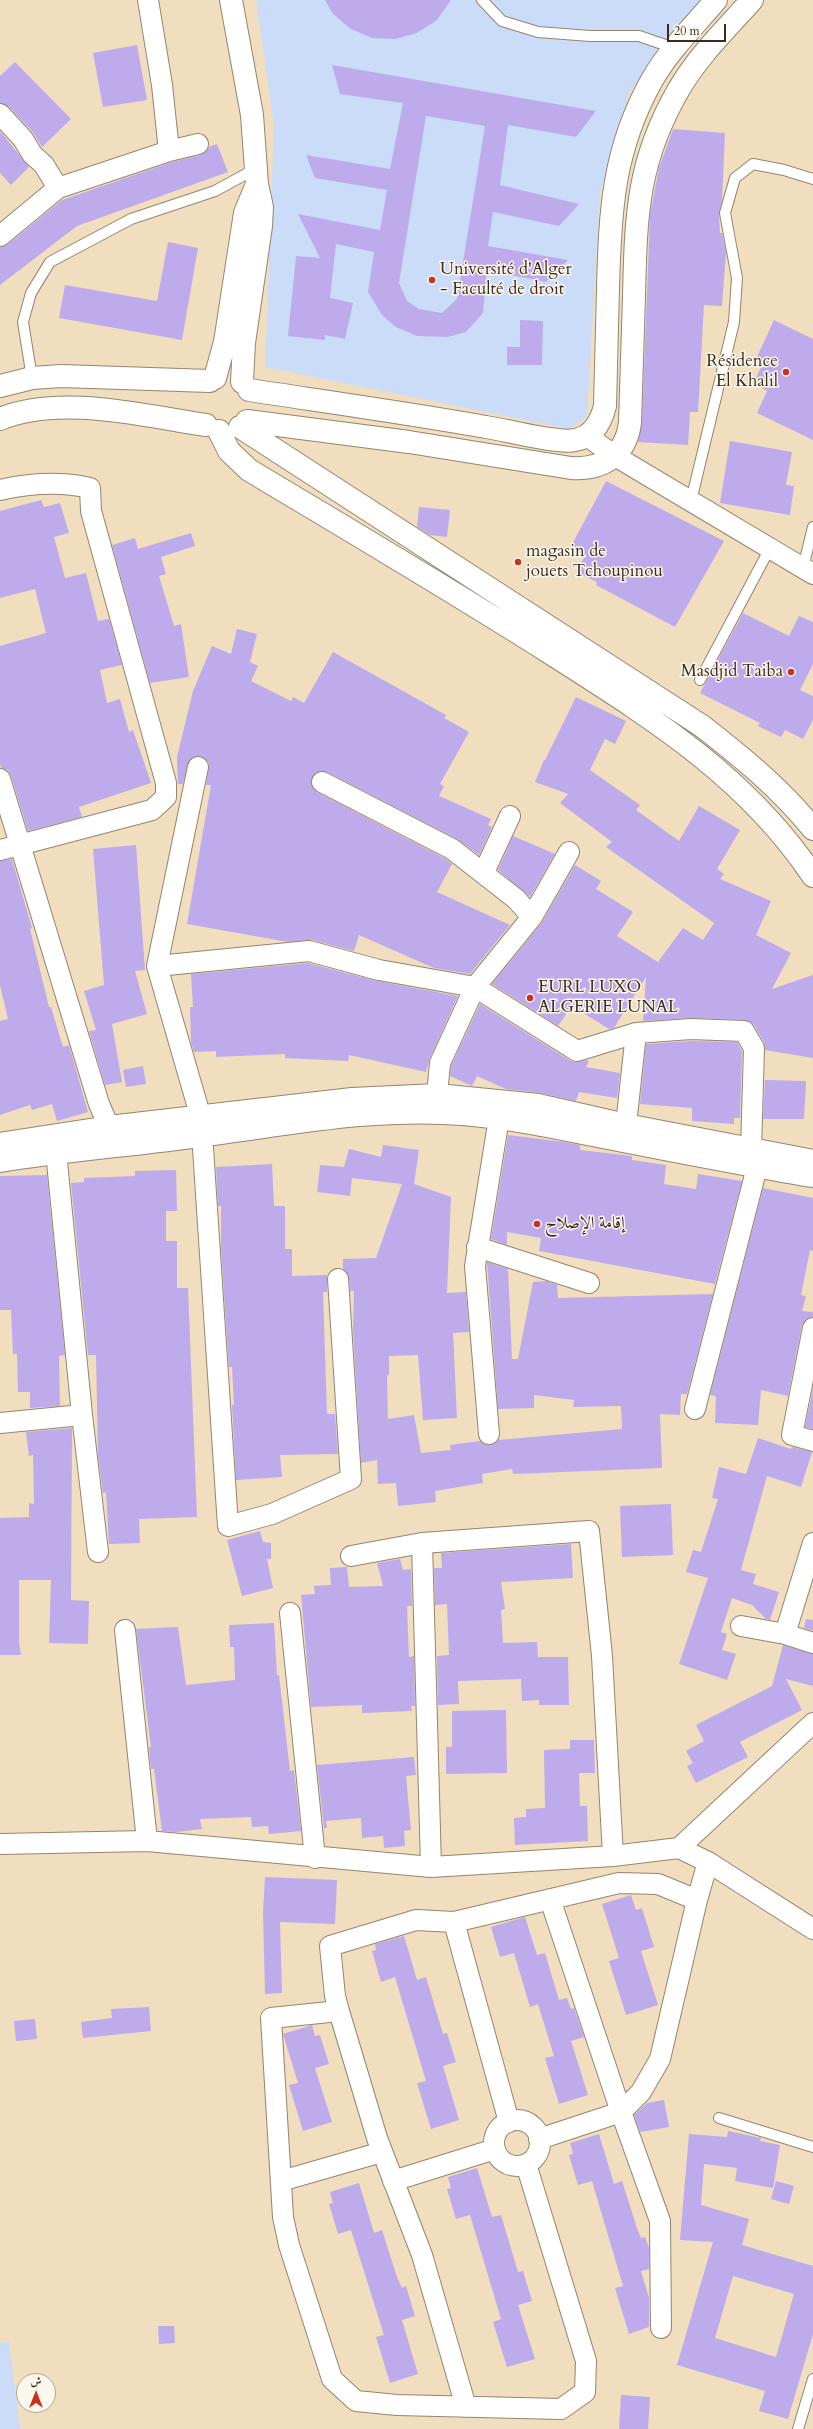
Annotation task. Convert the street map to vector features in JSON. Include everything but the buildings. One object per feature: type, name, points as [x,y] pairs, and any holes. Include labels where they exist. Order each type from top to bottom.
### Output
[{"type":"street","points":[[148,0],[162,85],[169,151]]},
{"type":"street","points":[[0,419],[11,414],[52,408],[81,408],[230,431],[243,424],[252,410],[245,386],[244,343],[262,216],[252,115],[231,0]]},
{"type":"street","points":[[0,386],[32,378],[61,376],[212,379],[229,377],[245,386],[566,441],[586,436],[599,424],[605,406],[610,226],[613,188],[622,151],[635,114],[652,80],[674,48],[716,0]]},
{"type":"street","points":[[243,424],[409,442],[571,468],[595,467],[615,456],[626,440],[630,423],[636,225],[640,189],[649,153],[662,119],[680,87],[701,58],[752,0]]},
{"type":"street","points":[[0,114],[23,139],[32,154],[44,165],[58,188]]},
{"type":"street","points":[[0,236],[58,188],[169,151],[198,144]]},
{"type":"street","points":[[257,176],[244,213],[226,342],[212,379],[202,390],[197,402],[198,410],[229,451],[249,470],[451,590],[660,724],[724,775],[755,804],[781,832],[813,876]]},
{"type":"street","points":[[243,424],[702,726],[765,777],[813,829]]},
{"type":"street","points":[[586,436],[615,456],[808,571]]},
{"type":"street","points":[[0,490],[24,485],[66,482],[90,488],[91,511],[166,783],[166,797],[152,810],[0,850]]},
{"type":"street","points":[[198,767],[157,966],[202,1127],[228,1526],[272,1514],[351,1479],[338,1279]]},
{"type":"street","points":[[0,779],[99,1104],[109,1127]]},
{"type":"street","points":[[322,782],[452,849],[484,872],[516,899],[532,917]]},
{"type":"street","points":[[484,872],[510,816]]},
{"type":"street","points":[[437,1095],[440,1064],[475,987],[532,917],[568,852]]},
{"type":"street","points":[[157,966],[309,951],[379,970],[475,987],[577,1051],[636,1033],[691,1029],[744,1031],[754,1048],[754,1159],[695,1409]]},
{"type":"street","points":[[626,1125],[636,1033]]},
{"type":"street","points":[[0,1161],[202,1127],[359,1098],[437,1095],[501,1110],[754,1159],[813,1161]]},
{"type":"street","points":[[0,1144],[109,1127],[202,1127],[359,1114],[501,1110],[578,1112],[813,1176]]},
{"type":"street","points":[[489,1434],[476,1283],[477,1247],[501,1110]]},
{"type":"street","points":[[56,1152],[82,1415],[98,1552]]},
{"type":"street","points":[[477,1247],[589,1283]]},
{"type":"street","points":[[813,1328],[792,1436],[813,1441]]},
{"type":"street","points":[[0,1423],[82,1415]]},
{"type":"street","points":[[351,1556],[422,1543],[589,1531],[602,1656],[613,1856]]},
{"type":"street","points":[[422,1543],[431,1867]]},
{"type":"street","points":[[785,1634],[813,1544]]},
{"type":"street","points":[[290,1613],[315,1858]]},
{"type":"street","points":[[741,1626],[785,1634],[813,1643]]},
{"type":"street","points":[[125,1630],[147,1841]]},
{"type":"street","points":[[679,1848],[813,1724]]},
{"type":"street","points":[[0,1844],[147,1841],[315,1858],[431,1867],[613,1856],[679,1848],[708,1862],[813,1929]]},
{"type":"street","points":[[539,2139],[621,2112],[641,2092],[660,2059],[697,1900],[708,1862]]},
{"type":"street","points":[[466,2407],[422,2255],[382,2152],[339,2011],[335,1996],[330,1946],[416,1920],[454,1922],[618,1883],[658,1884],[697,1900]]},
{"type":"street","points":[[550,1899],[621,2112],[660,2221],[661,2328]]},
{"type":"street","points":[[454,1922],[509,2122]]},
{"type":"street","points":[[339,2011],[271,2018],[283,2217],[289,2245],[332,2379],[356,2401],[397,2405],[561,2409],[585,2392],[586,2362],[526,2164]]},
{"type":"street","points":[[509,2122],[526,2122],[537,2132],[539,2139],[537,2154],[526,2164],[511,2165],[498,2156],[495,2149],[496,2135],[499,2128],[509,2122]]},
{"type":"street","points":[[393,2181],[495,2149]]},
{"type":"street","points":[[281,2181],[382,2152]]},
{"type":"lane","points":[[482,0],[486,7],[502,21],[538,32],[590,36],[639,36],[674,48]]},
{"type":"lane","points":[[691,501],[734,322],[737,278],[725,213],[735,178],[753,164],[784,170],[813,179]]},
{"type":"lane","points":[[32,378],[23,322],[31,293],[50,262],[130,219],[257,176]]},
{"type":"lane","points":[[808,571],[813,527]]},
{"type":"lane","points":[[700,680],[770,548]]},
{"type":"lane","points":[[718,2118],[813,2147]]},
{"type":"lane","points":[[798,2429],[813,2379]]},
{"type":"shaded area","name":"Université d'Alger - Faculté de droit","points":[[256,0],[710,0],[630,90],[600,193],[587,417],[569,429],[265,367],[274,127]]},
{"type":"shaded area","points":[[9,2341],[16,2397],[16,2413],[18,2413],[20,2429],[0,2429],[0,2343]]},
{"type":"place","name":"Université d'Alger - Faculté de droit","points":[[432,280]]},
{"type":"place","name":"Résidence El Khalil","points":[[786,372]]},
{"type":"place","name":"magasin de jouets Tchoupinou","points":[[518,562]]},
{"type":"place","name":"Masdjid Taiba","points":[[791,672]]},
{"type":"place","name":"EURL LUXO ALGERIE LUNAL","points":[[530,998]]},
{"type":"place","name":"إقامة الإصلاح","points":[[537,1224]]}]
